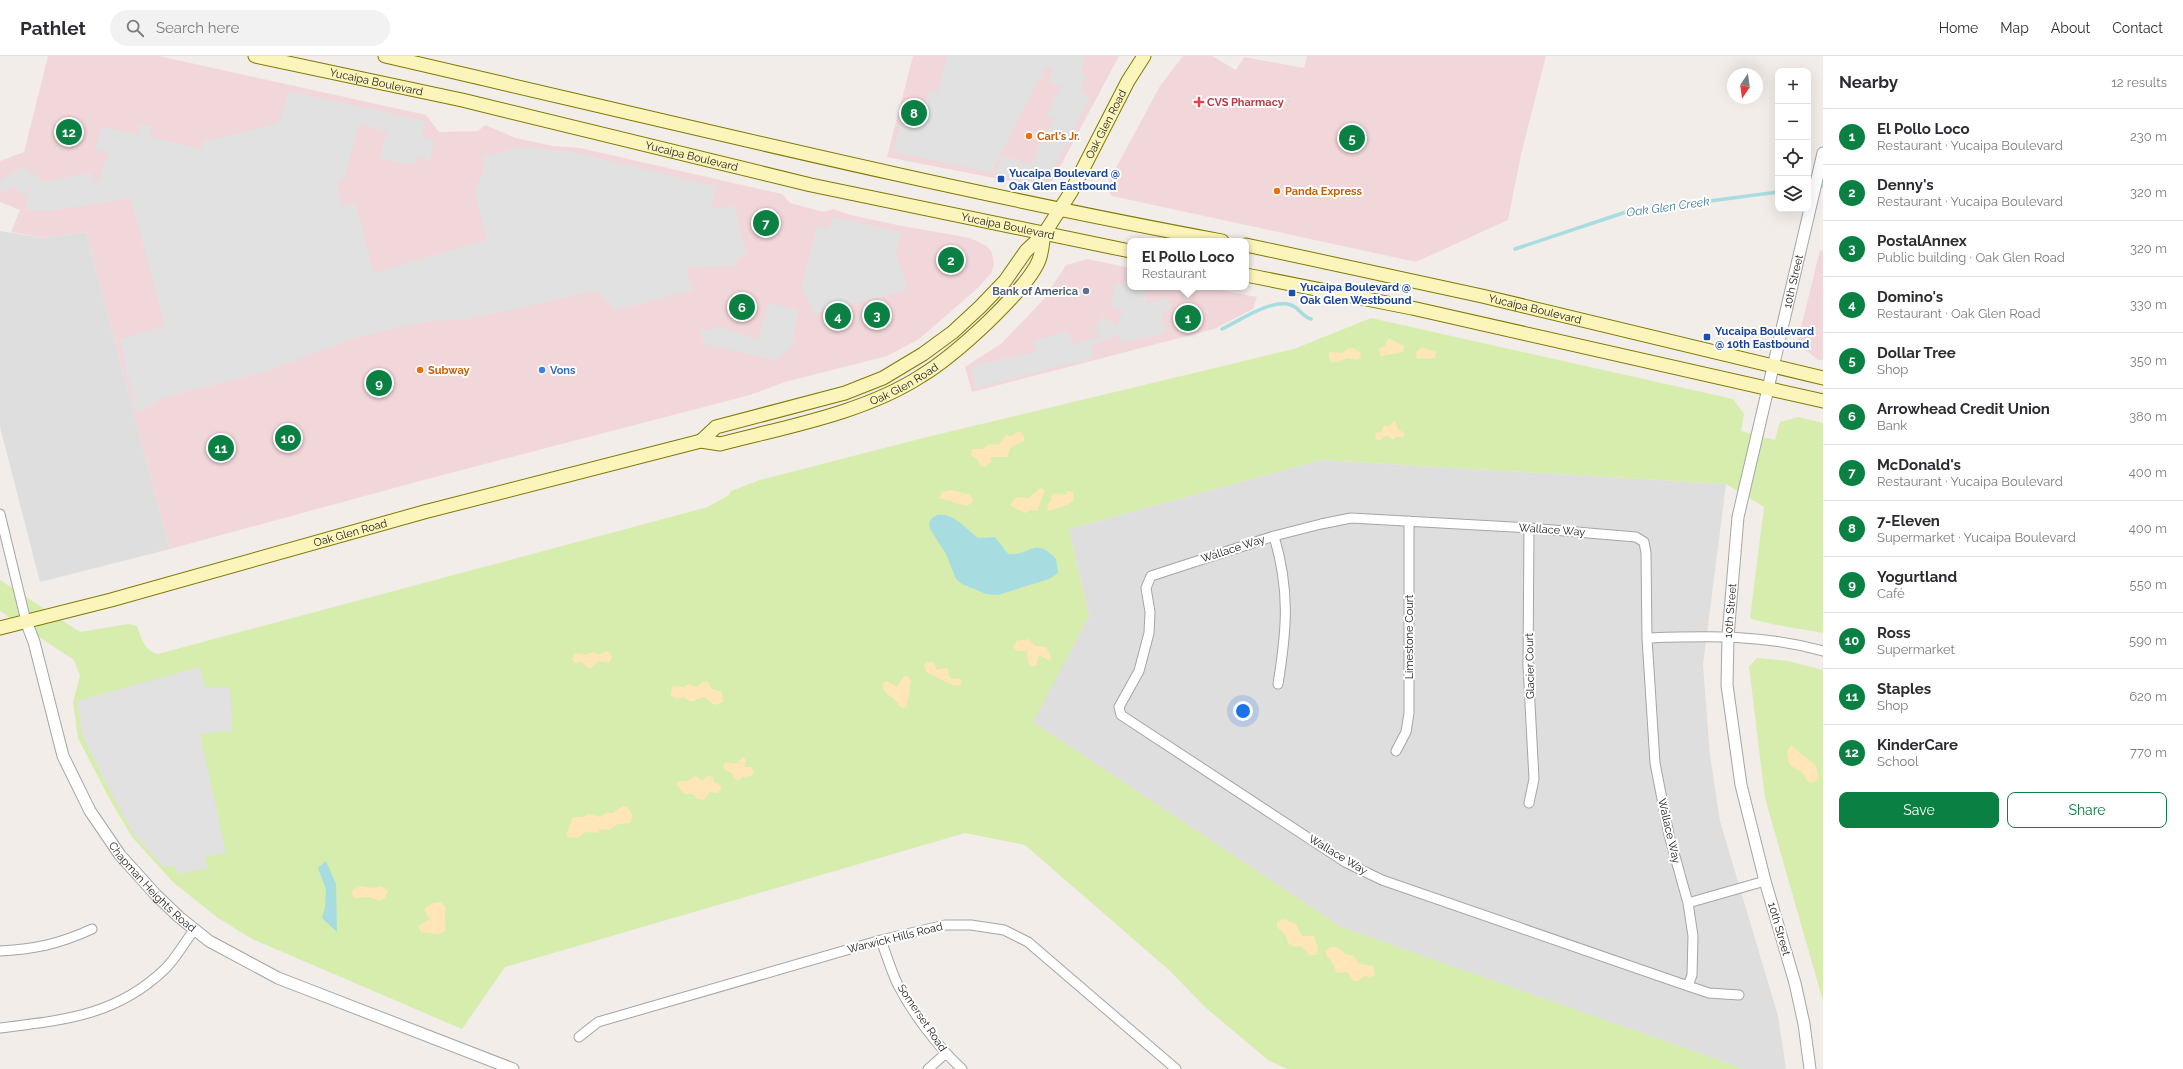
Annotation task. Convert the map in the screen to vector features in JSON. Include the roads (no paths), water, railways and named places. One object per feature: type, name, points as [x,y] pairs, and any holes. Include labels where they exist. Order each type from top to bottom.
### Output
[{"type":"main road","name":"Yucaipa Boulevard","points":[[255,56],[462,100],[811,185],[1127,250]]},
{"type":"main road","points":[[385,56],[862,168],[1207,238]]},
{"type":"main road","name":"Oak Glen Road","points":[[701,441],[716,427],[844,393],[883,378],[923,354],[980,307],[1005,281],[1026,251],[1044,234],[1061,209],[1128,81],[1144,56]]},
{"type":"main road","name":"Oak Glen Road","points":[[0,628],[111,600],[424,512],[701,441],[720,444],[846,410],[890,393],[921,377],[965,343],[1006,305],[1024,282],[1040,258],[1044,234]]},
{"type":"main road","name":"Yucaipa Boulevard","points":[[1249,247],[1428,283],[1823,378]]},
{"type":"main road","points":[[1249,276],[1412,308],[1823,401]]},
{"type":"street","name":"10th Street","points":[[1810,1069],[1804,1024],[1796,990],[1765,882],[1741,785],[1731,725],[1727,686],[1728,636],[1738,517],[1772,366],[1823,153]]},
{"type":"street","name":"Chapman Heights Road","points":[[0,514],[26,621],[34,642],[63,756],[90,811],[120,855],[156,895],[194,930],[217,946],[278,978],[509,1068]]},
{"type":"street","name":"Wallace Way","points":[[1688,986],[1692,975],[1693,936],[1688,903],[1668,835],[1655,763],[1647,638],[1646,553],[1644,542],[1636,537],[1529,528],[1351,518],[1274,536],[1151,576],[1146,588],[1150,612],[1149,633],[1139,671],[1119,707],[1121,715],[1345,862],[1382,880],[1688,986],[1709,993],[1740,995]]},
{"type":"street","name":"Limestone Court","points":[[1396,751],[1406,732],[1408,713],[1409,521]]},
{"type":"street","name":"Glacier Court","points":[[1529,528],[1528,666],[1534,779],[1529,803]]},
{"type":"street","points":[[1274,536],[1286,592],[1286,635],[1278,684]]},
{"type":"street","points":[[1647,638],[1728,636],[1793,643],[1823,651]]},
{"type":"street","points":[[1688,903],[1765,882]]},
{"type":"street","name":"Warwick Hills Road","points":[[579,1037],[598,1022],[881,940],[945,924],[970,925],[1004,930],[1028,942],[1176,1069]]},
{"type":"street","points":[[0,952],[26,950],[62,942],[92,928]]},
{"type":"street","points":[[0,1028],[83,1016],[127,998],[166,968],[194,930]]},
{"type":"street","name":"Somerset Road","points":[[881,940],[898,984],[945,1054],[962,1069]]},
{"type":"street","points":[[928,1069],[945,1054]]},
{"type":"water","points":[[937,515],[949,516],[978,538],[995,537],[1008,554],[1021,553],[1037,548],[1049,552],[1056,559],[1058,573],[1049,579],[998,595],[986,594],[962,584],[956,579],[946,554],[930,529],[929,523],[932,518]]},
{"type":"water","points":[[326,861],[336,884],[337,932],[322,918],[325,907],[326,889],[318,868]]},
{"type":"waterway","name":"Oak Glen Creek","points":[[1811,188],[1823,186]]},
{"type":"waterway","name":"Oak Glen Creek","points":[[1515,249],[1626,212],[1775,192]]},
{"type":"waterway","name":"Oak Glen Creek","points":[[1222,329],[1265,307],[1283,304],[1294,306],[1305,316],[1311,319]]},
{"type":"place","name":"CVS Pharmacy","points":[[1199,102]]},
{"type":"place","name":"7-Eleven","points":[[914,113]]},
{"type":"place","name":"KinderCare","points":[[69,132]]},
{"type":"place","name":"Carl's Jr.","points":[[1029,136]]},
{"type":"place","name":"Dollar Tree","points":[[1352,138]]},
{"type":"place","name":"Yucaipa Boulevard @ Oak Glen Eastbound","points":[[1001,179]]},
{"type":"place","name":"Panda Express","points":[[1277,191]]},
{"type":"place","name":"McDonald's","points":[[766,223]]},
{"type":"place","name":"Denny's","points":[[951,260]]},
{"type":"place","name":"Bank of America","points":[[1086,291]]},
{"type":"place","name":"Yucaipa Boulevard @ Oak Glen Westbound","points":[[1292,293]]},
{"type":"place","name":"Arrowhead Credit Union","points":[[742,307]]},
{"type":"place","name":"PostalAnnex","points":[[877,315]]},
{"type":"place","name":"Domino's","points":[[838,316]]},
{"type":"place","name":"El Pollo Loco","points":[[1188,318]]},
{"type":"place","name":"Yucaipa Boulevard @ 10th Eastbound","points":[[1707,337]]},
{"type":"place","name":"Subway","points":[[420,370]]},
{"type":"place","name":"Vons","points":[[542,370]]},
{"type":"place","name":"Yogurtland","points":[[379,383]]},
{"type":"place","name":"Ross","points":[[288,438]]},
{"type":"place","name":"Staples","points":[[221,448]]}]
